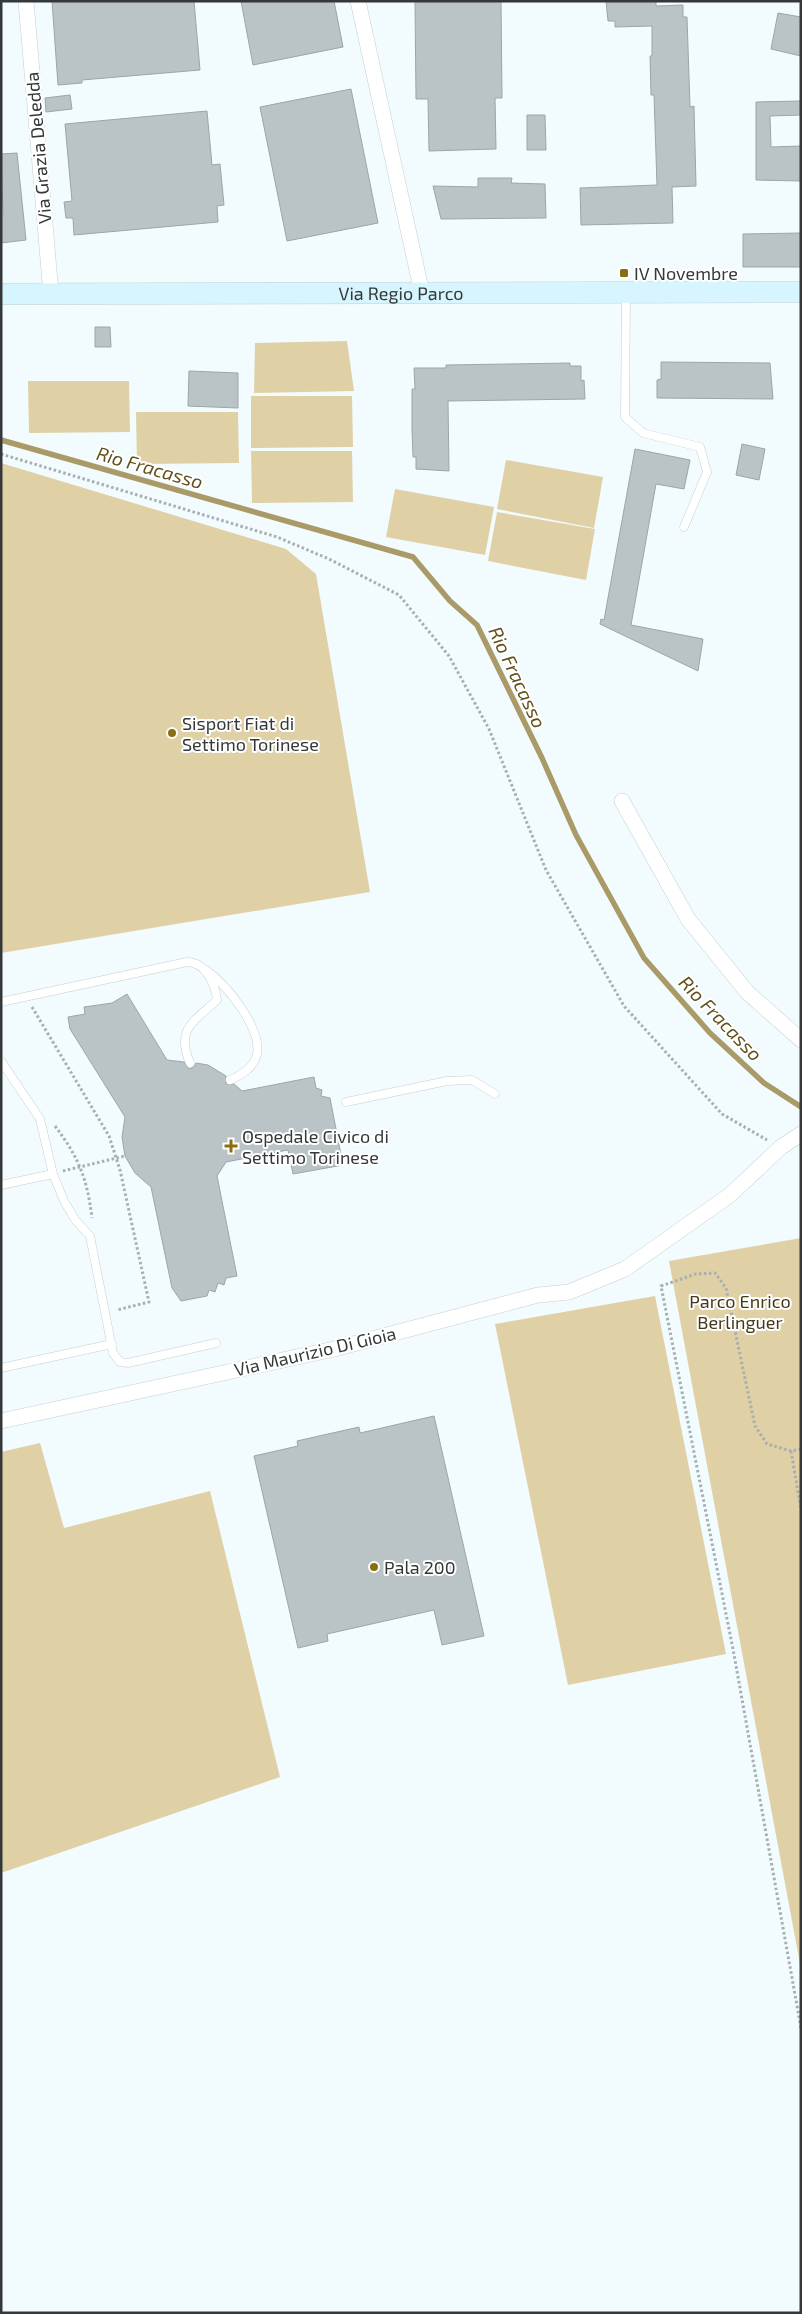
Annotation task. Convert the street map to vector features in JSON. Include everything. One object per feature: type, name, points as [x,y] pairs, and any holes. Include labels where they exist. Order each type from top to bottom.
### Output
[{"type":"street","name":"Via Grazia Deledda","points":[[26,1],[51,294]]},
{"type":"street","points":[[358,1],[422,293]]},
{"type":"street","name":"Via Regio Parco","points":[[1,294],[801,292]]},
{"type":"street","points":[[622,801],[688,919],[748,992],[801,1040]]},
{"type":"street","name":"Via Maurizio Di Gioia","points":[[1,1421],[334,1349],[538,1295],[569,1292],[626,1269],[730,1195],[781,1148],[801,1134]]},
{"type":"lane","points":[[626,292],[625,416],[644,433],[700,448],[707,472],[684,528]]},
{"type":"lane","points":[[1,1002],[187,962],[196,962],[216,977],[238,1004],[256,1035],[257,1055],[246,1073],[230,1080]]},
{"type":"lane","points":[[190,1063],[185,1051],[185,1033],[192,1020],[217,1000],[216,992],[204,969]]},
{"type":"lane","points":[[1,1061],[40,1119],[53,1174],[64,1201],[76,1221],[90,1236],[104,1313],[116,1359],[120,1362],[128,1363],[216,1343]]},
{"type":"lane","points":[[346,1102],[447,1081],[472,1080],[495,1094]]},
{"type":"lane","points":[[1,1185],[53,1174]]},
{"type":"lane","points":[[1,1368],[112,1344]]},
{"type":"path","points":[[1,454],[277,536],[329,559],[399,595],[449,656],[489,729],[546,870],[624,1006],[722,1114],[781,1148]]},
{"type":"path","points":[[25,997],[66,1061],[109,1136],[120,1170],[149,1302],[104,1313]]},
{"type":"path","points":[[40,1119],[52,1120],[74,1151],[81,1167],[90,1201],[92,1224],[90,1236]]},
{"type":"path","points":[[53,1174],[125,1156]]},
{"type":"path","points":[[801,1449],[790,1451],[767,1444],[755,1426],[726,1288],[715,1273],[696,1274],[661,1286],[733,1649],[801,2028]]},
{"type":"path","points":[[790,1451],[801,1509]]},
{"type":"green space","points":[[347,341],[354,391],[254,393],[255,343]]},
{"type":"green space","points":[[28,381],[129,381],[130,432],[29,433]]},
{"type":"green space","points":[[251,396],[352,396],[353,447],[251,448]]},
{"type":"green space","points":[[136,412],[238,412],[239,463],[137,464]]},
{"type":"green space","points":[[251,451],[352,451],[353,502],[252,503]]},
{"type":"green space","points":[[506,460],[603,477],[594,528],[497,509]]},
{"type":"green space","name":"Sisport Fiat di Settimo Torinese","points":[[1,463],[286,549],[316,574],[370,892],[1,953]]},
{"type":"green space","points":[[395,489],[494,507],[485,555],[386,537]]},
{"type":"green space","points":[[497,512],[595,529],[586,580],[488,561]]},
{"type":"green space","name":"Parco Enrico Berlinguer","points":[[801,1238],[801,1969],[669,1261]]},
{"type":"green space","points":[[655,1296],[726,1654],[568,1685],[495,1324]]},
{"type":"green space","points":[[40,1443],[64,1528],[210,1491],[280,1777],[1,1873],[1,1452]]},
{"type":"building","points":[[52,1],[194,1],[200,70],[82,80],[82,83],[58,85]]},
{"type":"building","points":[[241,1],[334,1],[343,47],[253,65]]},
{"type":"building","points":[[415,1],[501,1],[502,98],[495,98],[496,149],[429,151],[428,99],[416,99]]},
{"type":"building","points":[[606,1],[656,1],[656,6],[683,5],[683,17],[687,17],[690,107],[694,106],[696,186],[672,187],[673,223],[581,225],[580,188],[657,185],[654,95],[651,95],[650,56],[652,56],[652,26],[615,27],[615,21],[608,21]]},
{"type":"building","points":[[778,13],[801,17],[801,56],[771,49]]},
{"type":"building","points":[[351,89],[378,223],[287,241],[260,107]]},
{"type":"building","points":[[70,95],[72,109],[46,112],[45,98]]},
{"type":"building","points":[[801,101],[801,115],[770,116],[771,147],[801,146],[801,181],[756,180],[756,102]]},
{"type":"building","points":[[207,111],[212,165],[220,164],[224,205],[217,206],[218,222],[74,235],[73,218],[66,218],[64,202],[72,201],[65,124]]},
{"type":"building","points":[[527,115],[545,115],[546,150],[527,150]]},
{"type":"building","points":[[17,153],[26,240],[1,243],[1,214],[3,214],[1,154]]},
{"type":"building","points":[[478,178],[512,178],[511,183],[545,184],[546,218],[441,219],[433,186],[478,187]]},
{"type":"building","points":[[801,233],[801,267],[743,267],[743,234]]},
{"type":"building","points":[[95,327],[110,327],[111,347],[95,347]]},
{"type":"building","points":[[661,362],[770,363],[773,399],[657,398],[657,380],[661,379]]},
{"type":"building","points":[[570,363],[570,366],[581,366],[581,381],[584,380],[585,399],[448,401],[449,471],[416,469],[416,457],[413,457],[412,430],[412,389],[415,389],[414,368],[446,368],[446,365]]},
{"type":"building","points":[[189,371],[238,373],[238,408],[188,406]]},
{"type":"building","points":[[742,444],[765,449],[759,480],[736,475]]},
{"type":"building","points":[[635,449],[690,460],[684,489],[656,484],[631,625],[703,639],[698,671],[600,624],[601,619],[604,620]]},
{"type":"building","name":"Ospedale Civico di Settimo Torinese","points":[[127,994],[167,1060],[184,1062],[189,1069],[194,1067],[196,1063],[208,1065],[226,1076],[226,1084],[234,1084],[242,1091],[314,1077],[316,1088],[322,1090],[321,1096],[330,1098],[343,1165],[293,1174],[288,1150],[226,1162],[217,1176],[237,1276],[226,1278],[224,1285],[218,1283],[215,1292],[209,1290],[207,1296],[181,1301],[172,1288],[151,1187],[135,1173],[125,1156],[122,1137],[125,1117],[70,1029],[68,1017],[85,1014],[84,1007],[112,1003]]},
{"type":"building","name":"Pala 200","points":[[434,1416],[484,1636],[442,1645],[434,1610],[327,1634],[328,1641],[298,1648],[254,1456],[298,1446],[297,1441],[359,1427],[360,1433]]},
{"type":"waterway","name":"Rio Fracasso","points":[[1,440],[413,557],[450,601],[477,625],[542,758],[576,835],[644,958],[710,1033],[764,1083],[801,1107]]},
{"type":"place","name":"IV Novembre","points":[[624,273]]},
{"type":"place","name":"Sisport Fiat di Settimo Torinese","points":[[172,733]]},
{"type":"place","name":"Ospedale Civico di Settimo Torinese","points":[[231,1146]]},
{"type":"place","name":"Pala 200","points":[[374,1567]]}]
